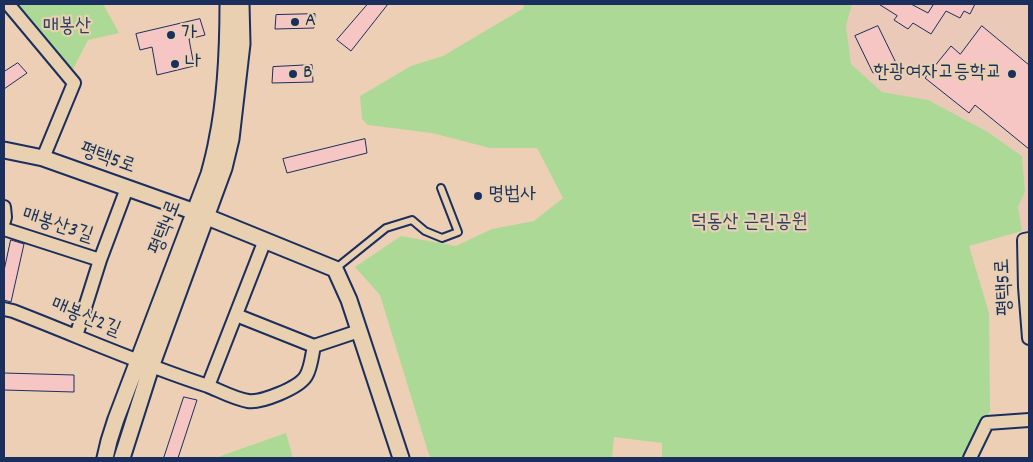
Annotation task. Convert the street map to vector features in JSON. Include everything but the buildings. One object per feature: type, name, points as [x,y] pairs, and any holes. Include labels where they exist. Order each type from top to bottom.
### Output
[{"type":"street","points":[[8,4],[74,83],[43,158]]},
{"type":"street","name":"평택4로","points":[[200,214],[218,140],[228,45],[228,4]]},
{"type":"street","name":"평택4로","points":[[106,458],[109,441],[145,364],[200,214],[224,168],[231,139],[242,44],[241,4]]},
{"type":"street","name":"평택5로","points":[[4,150],[43,158],[200,214],[336,269]]},
{"type":"street","name":"매봉산3길","points":[[76,336],[100,260],[126,188]]},
{"type":"street","points":[[4,207],[4,221]]},
{"type":"street","name":"매봉산3길","points":[[4,229],[100,260]]},
{"type":"street","name":"평택5로","points":[[1029,239],[1024,240],[1029,338]]},
{"type":"street","points":[[208,386],[265,240]]},
{"type":"street","points":[[336,269],[349,300],[401,458]]},
{"type":"street","name":"매봉산2길","points":[[4,309],[145,364],[248,401],[280,393],[301,383],[308,375],[314,346]]},
{"type":"street","points":[[236,315],[314,346],[359,331]]},
{"type":"street","name":"평택4로","points":[[122,458],[145,364]]},
{"type":"street","points":[[970,458],[987,422],[1029,420]]},
{"type":"lane","points":[[336,269],[386,228],[412,220],[425,231],[442,238],[458,232],[441,188]]},
{"type":"shaded area","points":[[852,4],[1029,4],[1029,230],[1022,231],[1018,207],[1025,192],[928,100],[882,92],[851,64],[846,26]]},
{"type":"green space","name":"매봉산","points":[[14,4],[103,4],[119,33],[88,40],[73,69]]},
{"type":"green space","name":"덕동산 근린공원","points":[[523,4],[852,4],[846,26],[851,64],[882,92],[928,100],[986,131],[1022,156],[1025,192],[1018,207],[1022,231],[969,246],[989,313],[990,411],[964,458],[662,458],[662,443],[614,437],[612,458],[432,458],[429,455],[380,295],[355,267],[401,236],[456,246],[492,229],[534,221],[563,198],[537,148],[490,148],[432,133],[368,125],[362,119],[360,96],[411,66],[443,56],[524,8]]},
{"type":"green space","points":[[286,433],[293,458],[215,458]]},
{"type":"place","name":"A","points":[[295,22]]},
{"type":"place","name":"가","points":[[171,35]]},
{"type":"place","name":"나","points":[[175,64]]},
{"type":"place","name":"B","points":[[293,74]]},
{"type":"place","name":"한광여자고등학교","points":[[1012,74]]},
{"type":"place","name":"명법사","points":[[478,196]]}]
